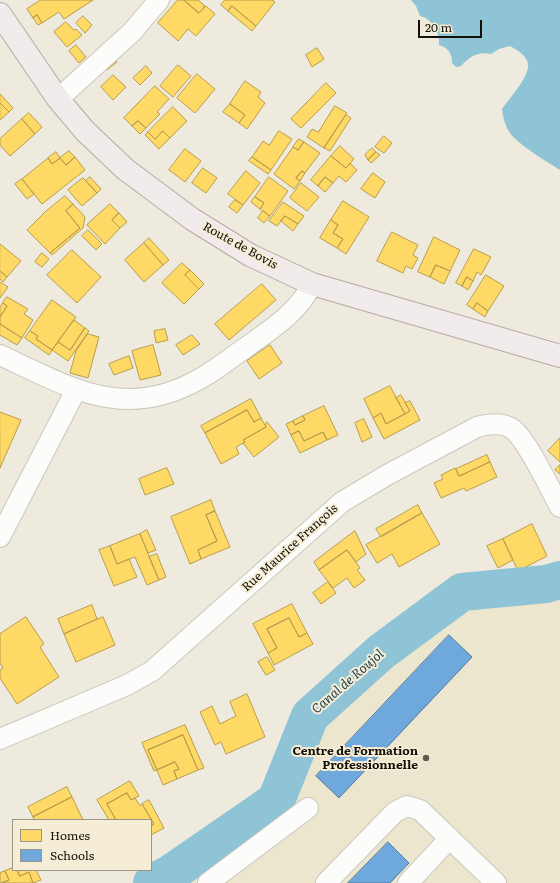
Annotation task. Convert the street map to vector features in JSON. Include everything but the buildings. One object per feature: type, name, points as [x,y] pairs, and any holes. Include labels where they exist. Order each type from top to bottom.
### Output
[{"type":"main road","name":"Route de Bovis","points":[[0,14],[58,99],[85,131],[125,169],[192,219],[250,255],[312,284],[560,356]]},
{"type":"street","points":[[58,99],[132,32],[159,0]]},
{"type":"street","points":[[0,355],[76,390],[101,397],[136,400],[177,390],[202,378],[272,329],[296,308],[308,294],[312,284]]},
{"type":"street","points":[[0,537],[76,390]]},
{"type":"street","name":"Rue Maurice François","points":[[0,739],[127,685],[152,671],[342,502],[387,475],[477,427],[489,424],[502,424],[512,428],[524,442],[560,507]]},
{"type":"street","points":[[326,883],[395,812],[408,806],[420,810],[496,883]]},
{"type":"street","points":[[208,883],[308,808]]},
{"type":"street","points":[[408,883],[450,838]]},
{"type":"shaded area","name":"Centre de Formation Professionnelle","points":[[560,580],[560,883],[152,883],[170,874],[276,801],[310,716],[381,652],[462,592],[546,584]]},
{"type":"water","points":[[411,0],[560,0],[560,170],[514,138],[504,121],[502,109],[523,80],[528,68],[527,60],[523,55],[510,46],[499,49],[491,54],[478,54],[467,60],[461,66],[456,67],[452,63],[449,52],[439,45],[435,27],[429,20],[420,16],[416,6]]},
{"type":"waterway","name":"Canal de Roujol","points":[[152,883],[170,874],[276,801],[310,716],[381,652],[462,592],[546,584],[560,580]]},
{"type":"place","name":"Centre de Formation Professionnelle","points":[[426,758]]}]
